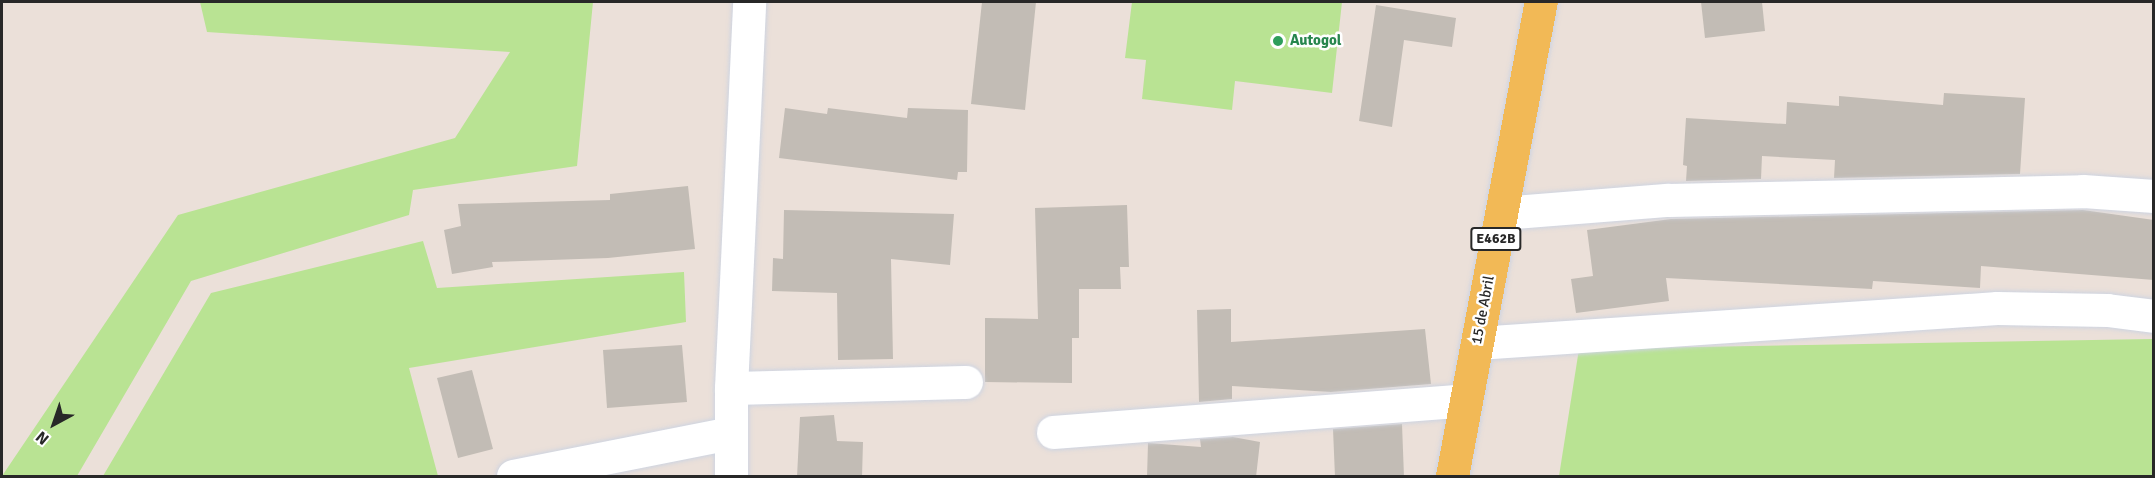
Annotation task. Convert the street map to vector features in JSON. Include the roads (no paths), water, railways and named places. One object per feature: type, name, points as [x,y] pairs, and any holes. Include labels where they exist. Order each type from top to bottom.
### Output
[{"type":"main road","name":"15 de Abril","points":[[1452,477],[1541,2]]},
{"type":"street","points":[[731,477],[731,387],[749,2]]},
{"type":"street","points":[[1501,213],[1668,200],[2083,191],[2154,196]]},
{"type":"street","points":[[1477,343],[1996,308],[2107,310],[2154,316]]},
{"type":"street","points":[[731,387],[966,382]]},
{"type":"street","points":[[1053,432],[1466,400]]},
{"type":"street","points":[[513,476],[730,433]]},
{"type":"place","name":"Autogol","points":[[1278,41]]}]
